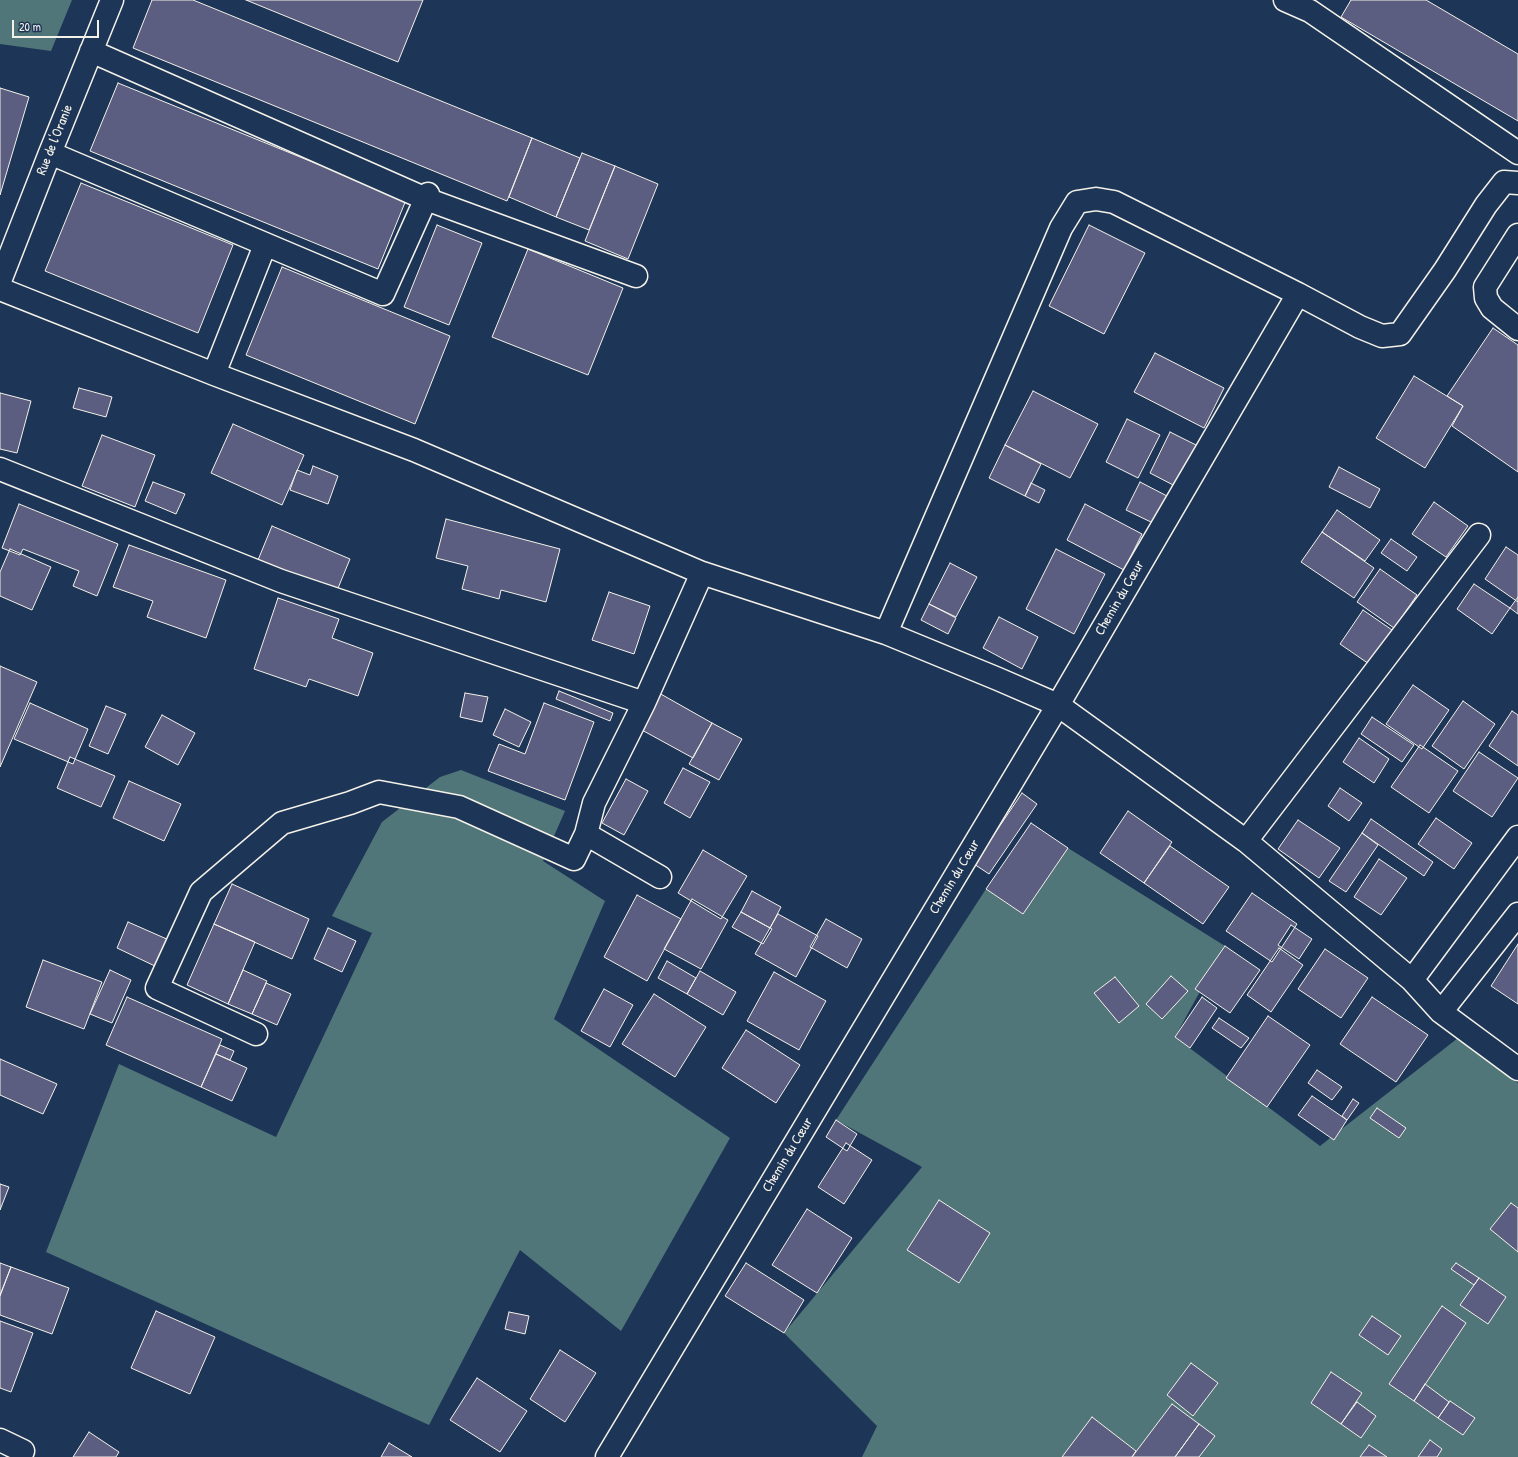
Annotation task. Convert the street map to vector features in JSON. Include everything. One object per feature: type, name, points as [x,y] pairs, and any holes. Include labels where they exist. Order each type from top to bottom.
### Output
[{"type":"street","name":"Rue de l'Oranie","points":[[0,281],[112,0]]},
{"type":"street","points":[[1285,0],[1310,11],[1518,153]]},
{"type":"street","points":[[91,51],[427,196],[636,276]]},
{"type":"street","points":[[50,153],[383,294],[427,196]]},
{"type":"street","points":[[886,633],[1061,228],[1076,202],[1096,199],[1114,202],[1382,336],[1400,334],[1444,270],[1486,204],[1504,182],[1518,183]]},
{"type":"street","points":[[1518,236],[1485,287],[1486,298],[1492,308],[1518,329]]},
{"type":"street","points":[[214,374],[265,245]]},
{"type":"street","points":[[0,289],[214,374],[414,450],[702,572],[886,633],[998,678],[1058,705],[1246,841],[1412,980],[1441,1012],[1518,1069]]},
{"type":"street","name":"Chemin du Cœur","points":[[607,1457],[1058,705],[1298,294]]},
{"type":"street","points":[[0,469],[281,581],[644,703]]},
{"type":"street","points":[[1246,841],[1479,535]]},
{"type":"street","points":[[256,1034],[156,988],[201,892],[282,823],[350,803],[379,792],[459,807],[574,859],[586,834],[594,803],[644,703],[702,572]]},
{"type":"street","points":[[586,834],[660,877]]},
{"type":"street","points":[[1412,980],[1518,837]]},
{"type":"street","points":[[1441,1012],[1518,914]]},
{"type":"street","points":[[0,1440],[23,1451]]},
{"type":"green space","points":[[0,0],[72,0],[51,51],[0,44]]},
{"type":"green space","points":[[461,770],[565,811],[543,861],[605,901],[554,1019],[730,1138],[621,1331],[520,1250],[429,1425],[46,1252],[119,1064],[276,1137],[372,933],[332,916],[382,822],[440,777]]},
{"type":"green space","points":[[1068,848],[1225,946],[1175,1037],[1320,1146],[1458,1038],[1518,1083],[1518,1457],[862,1457],[877,1426],[784,1333],[922,1167],[836,1120],[986,889],[1023,914]]},
{"type":"building","points":[[152,0],[193,0],[532,138],[507,201],[133,48]]},
{"type":"building","points":[[246,0],[423,0],[398,62]]},
{"type":"building","points":[[1351,0],[1426,0],[1518,54],[1518,121],[1341,17]]},
{"type":"building","points":[[118,83],[406,200],[378,269],[90,151]]},
{"type":"building","points":[[0,88],[29,97],[0,195]]},
{"type":"building","points":[[532,138],[580,158],[556,217],[509,197]]},
{"type":"building","points":[[582,153],[615,166],[589,230],[556,217]]},
{"type":"building","points":[[615,166],[658,184],[628,259],[585,241]]},
{"type":"building","points":[[81,183],[233,245],[198,333],[45,271]]},
{"type":"building","points":[[437,225],[482,243],[449,325],[404,307]]},
{"type":"building","points":[[1089,225],[1145,253],[1104,334],[1049,306]]},
{"type":"building","points":[[528,249],[623,288],[588,375],[492,337]]},
{"type":"building","points":[[282,267],[450,336],[415,424],[246,355]]},
{"type":"building","points":[[1493,328],[1518,345],[1518,472],[1452,426],[1463,406],[1447,396]]},
{"type":"building","points":[[1155,353],[1224,388],[1204,428],[1134,392]]},
{"type":"building","points":[[1414,376],[1463,406],[1425,468],[1376,438]]},
{"type":"building","points":[[79,388],[112,397],[106,417],[73,408]]},
{"type":"building","points":[[1033,391],[1098,424],[1070,478],[1005,445]]},
{"type":"building","points":[[0,393],[31,401],[17,453],[0,449]]},
{"type":"building","points":[[1127,419],[1160,435],[1138,478],[1106,462]]},
{"type":"building","points":[[233,424],[304,455],[282,505],[211,473]]},
{"type":"building","points":[[1170,432],[1198,446],[1177,487],[1150,473]]},
{"type":"building","points":[[102,435],[155,455],[135,507],[82,486]]},
{"type":"building","points":[[1005,445],[1041,464],[1025,496],[989,478]]},
{"type":"building","points":[[313,466],[338,476],[328,504],[290,490],[297,470],[310,475]]},
{"type":"building","points":[[1339,467],[1380,489],[1370,508],[1329,487]]},
{"type":"building","points":[[153,482],[185,494],[176,514],[145,501]]},
{"type":"building","points":[[1140,482],[1167,496],[1153,523],[1126,510]]},
{"type":"building","points":[[1031,483],[1045,490],[1039,503],[1025,496]]},
{"type":"building","points":[[1434,502],[1468,526],[1446,557],[1412,534]]},
{"type":"building","points":[[19,504],[118,544],[97,596],[73,586],[79,571],[23,549],[20,555],[2,548]]},
{"type":"building","points":[[1085,504],[1142,534],[1124,570],[1067,540]]},
{"type":"building","points":[[1337,510],[1380,540],[1365,561],[1322,532]]},
{"type":"building","points":[[446,519],[560,549],[546,602],[501,590],[499,599],[462,589],[468,566],[436,558]]},
{"type":"building","points":[[272,526],[350,559],[336,593],[258,560]]},
{"type":"building","points":[[1322,532],[1374,568],[1354,598],[1301,562]]},
{"type":"building","points":[[1391,539],[1417,557],[1407,571],[1381,553]]},
{"type":"building","points":[[129,545],[226,580],[206,638],[147,617],[153,601],[113,587]]},
{"type":"building","points":[[1506,547],[1518,555],[1518,602],[1485,579]]},
{"type":"building","points":[[10,549],[51,567],[32,610],[0,596],[0,572]]},
{"type":"building","points":[[1056,549],[1105,574],[1074,634],[1026,609]]},
{"type":"building","points":[[950,563],[977,577],[956,617],[929,604]]},
{"type":"building","points":[[1380,569],[1417,595],[1394,628],[1357,602]]},
{"type":"building","points":[[1474,584],[1510,608],[1492,634],[1457,609]]},
{"type":"building","points":[[609,592],[650,606],[634,654],[592,640]]},
{"type":"building","points":[[1518,597],[1518,614],[1510,608]]},
{"type":"building","points":[[278,598],[339,619],[332,638],[373,653],[358,696],[309,679],[306,687],[254,669]]},
{"type":"building","points":[[929,604],[956,618],[948,634],[921,620]]},
{"type":"building","points":[[1363,610],[1395,632],[1372,666],[1340,644]]},
{"type":"building","points":[[999,617],[1038,637],[1022,669],[983,648]]},
{"type":"building","points":[[0,666],[37,682],[0,767]]},
{"type":"building","points":[[1413,685],[1449,710],[1422,749],[1386,724]]},
{"type":"building","points":[[559,691],[613,713],[610,721],[556,699]]},
{"type":"building","points":[[465,693],[488,697],[482,722],[460,717]]},
{"type":"building","points":[[659,693],[712,723],[693,758],[640,729]]},
{"type":"building","points":[[1463,701],[1495,724],[1464,769],[1432,746]]},
{"type":"building","points":[[30,703],[88,729],[73,764],[14,739]]},
{"type":"building","points":[[544,703],[594,722],[565,800],[488,771],[499,744],[525,754]]},
{"type":"building","points":[[106,706],[126,714],[108,754],[89,746]]},
{"type":"building","points":[[505,709],[531,722],[519,747],[493,735]]},
{"type":"building","points":[[1512,711],[1518,715],[1518,766],[1489,746]]},
{"type":"building","points":[[162,715],[195,733],[178,765],[145,747]]},
{"type":"building","points":[[1372,717],[1414,745],[1402,762],[1361,734]]},
{"type":"building","points":[[712,723],[742,739],[719,780],[689,764]]},
{"type":"building","points":[[1359,738],[1389,759],[1374,783],[1343,762]]},
{"type":"building","points":[[1420,745],[1458,771],[1429,813],[1391,787]]},
{"type":"building","points":[[1479,752],[1518,778],[1492,817],[1453,791]]},
{"type":"building","points":[[70,757],[115,776],[101,807],[57,788]]},
{"type":"building","points":[[683,768],[710,782],[690,818],[664,803]]},
{"type":"building","points":[[626,779],[648,791],[624,835],[602,823]]},
{"type":"building","points":[[129,781],[181,804],[164,841],[113,818]]},
{"type":"building","points":[[1340,788],[1362,803],[1349,821],[1328,806]]},
{"type":"building","points":[[1022,793],[1037,804],[989,874],[974,864]]},
{"type":"building","points":[[1128,811],[1172,842],[1144,883],[1100,853]]},
{"type":"building","points":[[1436,818],[1472,843],[1454,869],[1418,844]]},
{"type":"building","points":[[1371,819],[1433,862],[1424,876],[1362,833]]},
{"type":"building","points":[[1298,820],[1340,848],[1319,878],[1278,849]]},
{"type":"building","points":[[1031,823],[1068,848],[1023,914],[986,889]]},
{"type":"building","points":[[1362,833],[1378,845],[1346,892],[1329,881]]},
{"type":"building","points":[[1170,846],[1229,887],[1203,924],[1144,883]]},
{"type":"building","points":[[703,850],[747,876],[721,919],[678,893]]},
{"type":"building","points":[[1379,859],[1407,878],[1381,915],[1354,897]]},
{"type":"building","points":[[232,884],[309,919],[292,959],[214,924]]},
{"type":"building","points":[[752,891],[781,907],[770,928],[741,912]]},
{"type":"building","points":[[1252,893],[1297,924],[1272,962],[1226,931]]},
{"type":"building","points":[[637,895],[681,919],[647,981],[604,957]]},
{"type":"building","points":[[692,899],[728,920],[701,969],[664,949]]},
{"type":"building","points":[[741,912],[772,929],[763,944],[732,927]]},
{"type":"building","points":[[778,914],[818,936],[796,977],[755,954]]},
{"type":"building","points":[[826,919],[862,939],[847,968],[810,947]]},
{"type":"building","points":[[128,922],[169,940],[157,967],[117,948]]},
{"type":"building","points":[[214,924],[255,942],[228,1004],[187,985]]},
{"type":"building","points":[[1291,925],[1312,939],[1299,959],[1278,945]]},
{"type":"building","points":[[328,928],[356,941],[342,972],[314,959]]},
{"type":"building","points":[[1518,944],[1518,1004],[1491,986]]},
{"type":"building","points":[[1225,946],[1260,970],[1230,1013],[1195,989]]},
{"type":"building","points":[[1279,948],[1303,965],[1271,1012],[1247,995]]},
{"type":"building","points":[[1325,949],[1368,978],[1341,1018],[1298,989]]},
{"type":"building","points":[[43,960],[102,982],[84,1029],[26,1007]]},
{"type":"building","points":[[667,961],[696,978],[687,994],[658,978]]},
{"type":"building","points":[[110,970],[131,980],[112,1023],[90,1014]]},
{"type":"building","points":[[243,970],[267,981],[252,1014],[228,1004]]},
{"type":"building","points":[[700,971],[736,992],[723,1015],[687,994]]},
{"type":"building","points":[[774,972],[826,1001],[799,1050],[747,1021]]},
{"type":"building","points":[[1171,976],[1188,991],[1162,1019],[1146,1004]]},
{"type":"building","points":[[1115,977],[1139,1006],[1119,1023],[1094,993]]},
{"type":"building","points":[[266,983],[291,994],[277,1025],[252,1014]]},
{"type":"building","points":[[604,989],[633,1005],[610,1047],[581,1031]]},
{"type":"building","points":[[654,994],[706,1027],[675,1077],[622,1044]]},
{"type":"building","points":[[127,997],[222,1039],[201,1087],[106,1045]]},
{"type":"building","points":[[1202,997],[1217,1008],[1190,1048],[1175,1037]]},
{"type":"building","points":[[1372,997],[1428,1035],[1396,1082],[1340,1044]]},
{"type":"building","points":[[1268,1016],[1310,1045],[1267,1107],[1226,1078]]},
{"type":"building","points":[[1219,1018],[1249,1038],[1241,1048],[1212,1028]]},
{"type":"building","points":[[746,1030],[800,1065],[776,1103],[722,1068]]},
{"type":"building","points":[[220,1045],[234,1051],[230,1060],[216,1054]]},
{"type":"building","points":[[216,1054],[247,1068],[232,1101],[201,1087]]},
{"type":"building","points":[[0,1059],[57,1084],[43,1114],[0,1095]]},
{"type":"building","points":[[1317,1070],[1342,1087],[1332,1100],[1308,1083]]},
{"type":"building","points":[[1312,1096],[1347,1120],[1334,1140],[1298,1115]]},
{"type":"building","points":[[1353,1099],[1359,1103],[1347,1120],[1342,1116]]},
{"type":"building","points":[[1377,1108],[1406,1128],[1399,1138],[1370,1118]]},
{"type":"building","points":[[836,1120],[857,1134],[847,1151],[826,1137]]},
{"type":"building","points":[[846,1143],[872,1160],[844,1204],[818,1187]]},
{"type":"building","points":[[0,1184],[9,1187],[0,1210]]},
{"type":"building","points":[[939,1200],[990,1233],[959,1283],[907,1250]]},
{"type":"building","points":[[1511,1203],[1518,1208],[1518,1252],[1490,1229]]},
{"type":"building","points":[[807,1209],[852,1238],[817,1293],[772,1265]]},
{"type":"building","points":[[0,1263],[11,1267],[0,1296]]},
{"type":"building","points":[[746,1263],[804,1300],[784,1333],[725,1296]]},
{"type":"building","points":[[1456,1263],[1479,1278],[1474,1285],[1451,1269]]},
{"type":"building","points":[[11,1267],[69,1288],[52,1334],[0,1315],[0,1295]]},
{"type":"building","points":[[1479,1278],[1506,1297],[1488,1324],[1460,1305]]},
{"type":"building","points":[[1442,1306],[1466,1323],[1414,1401],[1389,1384]]},
{"type":"building","points":[[156,1311],[215,1337],[190,1394],[131,1368]]},
{"type":"building","points":[[509,1312],[529,1316],[525,1334],[505,1329]]},
{"type":"building","points":[[1372,1316],[1401,1336],[1388,1355],[1359,1335]]},
{"type":"building","points":[[0,1321],[33,1333],[11,1392],[0,1388]]},
{"type":"building","points":[[560,1350],[596,1373],[565,1422],[530,1399]]},
{"type":"building","points":[[1191,1363],[1218,1383],[1193,1416],[1167,1395]]},
{"type":"building","points":[[1331,1372],[1362,1393],[1341,1424],[1311,1403]]},
{"type":"building","points":[[477,1378],[527,1411],[500,1452],[450,1420]]},
{"type":"building","points":[[1425,1384],[1449,1402],[1438,1418],[1414,1401]]},
{"type":"building","points":[[1450,1401],[1475,1418],[1463,1435],[1438,1418]]},
{"type":"building","points":[[1357,1402],[1376,1416],[1361,1438],[1341,1424]]},
{"type":"building","points":[[1172,1404],[1199,1424],[1175,1457],[1132,1457]]},
{"type":"building","points":[[1092,1417],[1136,1451],[1132,1457],[1062,1457]]},
{"type":"building","points":[[1199,1424],[1215,1436],[1199,1457],[1175,1457]]},
{"type":"building","points":[[89,1432],[119,1452],[116,1457],[73,1457]]},
{"type":"building","points":[[1430,1440],[1442,1449],[1437,1457],[1418,1457]]},
{"type":"building","points":[[389,1443],[412,1457],[381,1457]]},
{"type":"building","points":[[1369,1445],[1387,1457],[1360,1457]]}]
